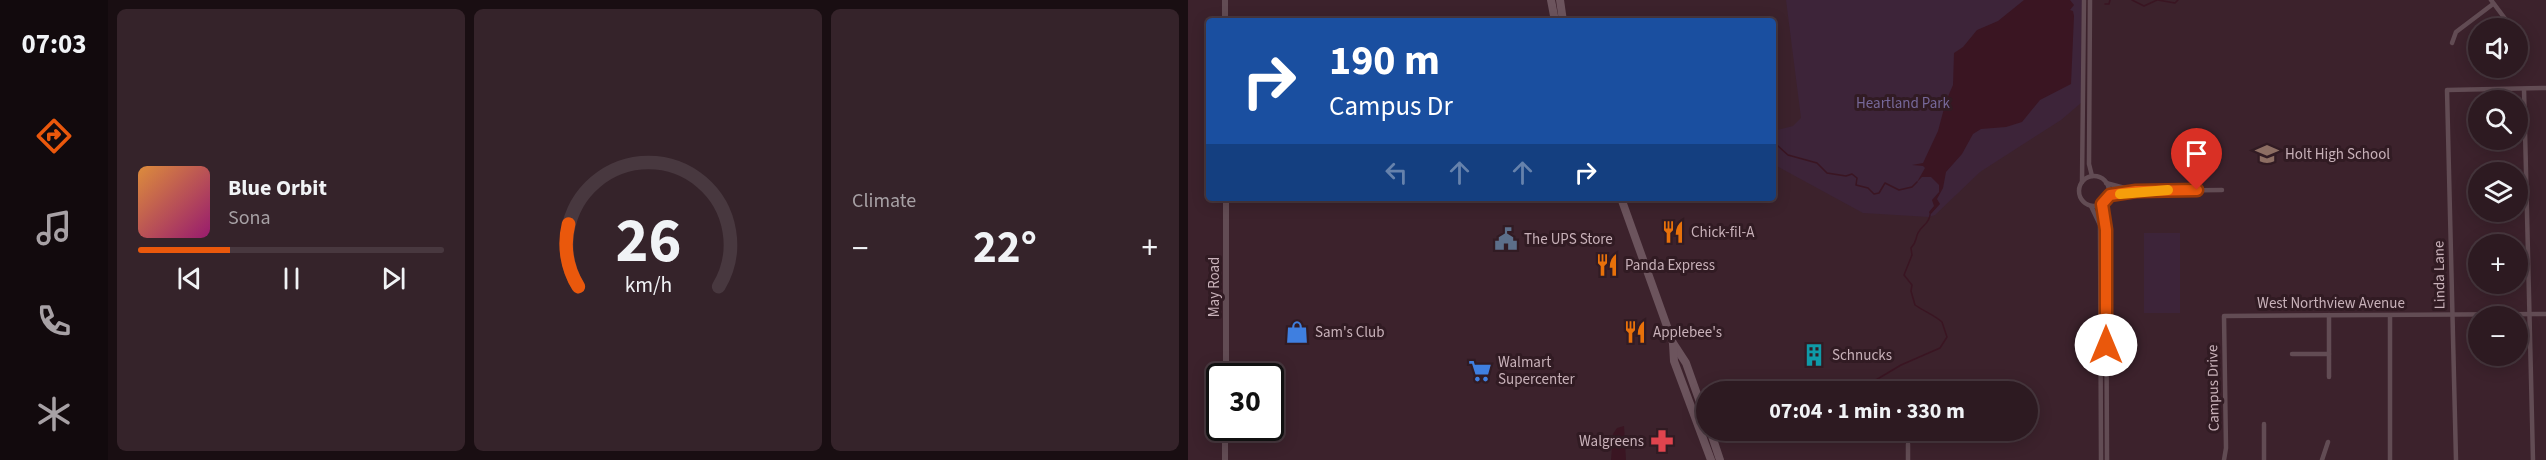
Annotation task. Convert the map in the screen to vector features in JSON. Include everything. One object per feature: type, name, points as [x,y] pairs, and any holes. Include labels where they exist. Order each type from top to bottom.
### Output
[{"type":"main road","points":[[1551,0],[1554,18]]},
{"type":"main road","points":[[1560,0],[1563,18]]},
{"type":"main road","points":[[1622,201],[1673,343],[1686,363],[1696,391]]},
{"type":"main road","points":[[1673,343],[1674,361],[1711,460]]},
{"type":"main road","points":[[1714,441],[1720,460]]},
{"type":"street","points":[[1225,0],[1225,18]]},
{"type":"street","points":[[2084,0],[2082,182],[2079,195],[2085,204],[2091,206],[2102,204],[2107,198],[2136,191],[2222,190]]},
{"type":"street","points":[[2090,0],[2089,164],[2092,176]]},
{"type":"street","points":[[2452,43],[2456,32],[2492,2],[2504,18]]},
{"type":"street","points":[[2533,460],[2524,89],[2546,88]]},
{"type":"street","name":"Linda Lane","points":[[2456,460],[2447,90],[2524,89]]},
{"type":"street","points":[[2082,182],[2092,176],[2102,178],[2106,183],[2107,198]]},
{"type":"street","points":[[2106,183],[2136,191]]},
{"type":"street","name":"May Road","points":[[1226,201],[1226,363]]},
{"type":"street","points":[[2102,204],[2106,230],[2106,460]]},
{"type":"street","points":[[2091,206],[2100,225],[2101,460]]},
{"type":"street","name":"West Northview Avenue","points":[[2224,316],[2546,314]]},
{"type":"street","points":[[2329,315],[2329,377]]},
{"type":"street","name":"Campus Drive","points":[[2224,316],[2226,448],[2224,460]]},
{"type":"street","points":[[2390,316],[2390,460]]},
{"type":"street","points":[[2292,354],[2329,354]]},
{"type":"street","points":[[2264,424],[2264,460]]},
{"type":"street","points":[[1225,441],[1225,460]]},
{"type":"street","points":[[2322,460],[2328,442]]},
{"type":"street","points":[[1908,444],[1908,460]]},
{"type":"green space","name":"Heartland Park","points":[[1786,0],[2082,0],[2081,103],[2061,120],[1980,172],[1935,215],[1929,217],[1863,213],[1776,166],[1776,130],[1793,126],[1801,118]]},
{"type":"green space","points":[[2144,233],[2180,233],[2180,313],[2144,313]]},
{"type":"shaded area","points":[[2024,0],[2070,0],[2074,5],[2070,10],[2073,11],[2074,16],[2071,84],[2040,100],[2022,122],[2006,127],[1981,129],[1973,134],[1962,154],[1946,172],[1943,188],[1937,199],[1940,204],[1930,215],[1929,212],[1934,206],[1932,200],[1939,192],[1939,185],[1931,177],[1922,177],[1917,182],[1925,168],[1912,165],[1923,163],[1938,131],[1953,85],[1954,53],[1963,47],[1977,30],[1998,21]]},
{"type":"shaded area","points":[[1624,426],[1626,460],[1611,460],[1613,434],[1617,428]]},
{"type":"waterway","points":[[2105,4],[2109,4],[2110,0]]},
{"type":"waterway","points":[[2132,0],[2144,6],[2157,0]]},
{"type":"waterway","points":[[2158,0],[2175,3],[2178,0]]},
{"type":"waterway","points":[[1776,146],[1788,155],[1817,163],[1827,173],[1846,176],[1852,174],[1857,178],[1856,185],[1868,188],[1874,194],[1879,193],[1885,183],[1899,190],[1912,187],[1917,182]]},
{"type":"waterway","points":[[1874,381],[1901,365],[1940,348],[1947,337],[1942,322],[1915,305],[1911,291],[1912,285],[1904,275],[1912,255],[1911,248],[1930,215]]},
{"type":"slow traffic","points":[[2120,194],[2168,190]]},
{"type":"place","name":"Holt High School","points":[[2267,154]]},
{"type":"place","name":"Chick-fil-A","points":[[1673,232]]},
{"type":"place","name":"The UPS Store","points":[[1506,239]]},
{"type":"place","name":"Panda Express","points":[[1607,265]]},
{"type":"place","name":"Sam's Club","points":[[1297,332]]},
{"type":"place","name":"Applebee's","points":[[1635,332]]},
{"type":"place","name":"Schnucks","points":[[1814,355]]},
{"type":"place","name":"Walmart Supercenter","points":[[1480,371]]},
{"type":"place","name":"Walgreens","points":[[1662,441]]},
{"type":"route","points":[[2106,345],[2106,230],[2102,204],[2110,195],[2136,191],[2197,190]]}]
